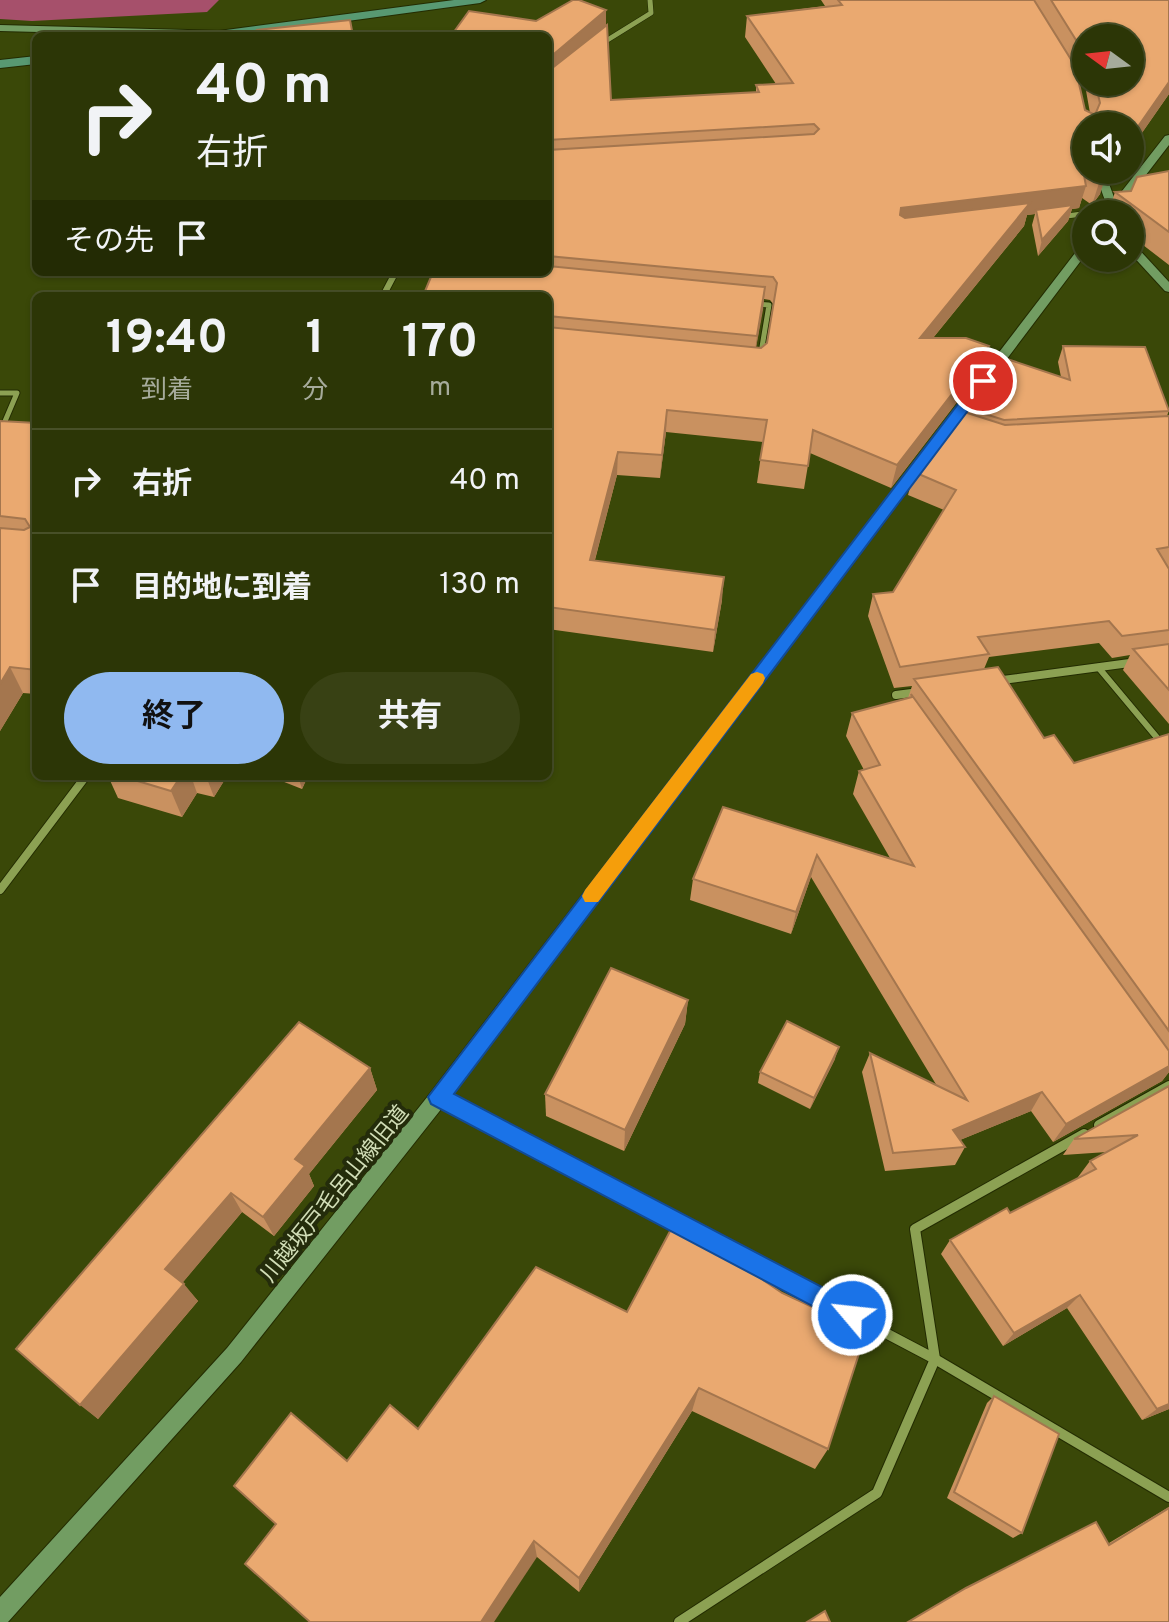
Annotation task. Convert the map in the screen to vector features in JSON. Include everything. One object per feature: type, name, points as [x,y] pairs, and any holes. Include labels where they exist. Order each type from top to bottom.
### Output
[{"type":"main road","points":[[240,32],[480,0]]},
{"type":"main road","points":[[0,64],[32,60]]},
{"type":"street","points":[[598,45],[651,13],[650,0]]},
{"type":"street","points":[[0,28],[150,32]]},
{"type":"street","points":[[1123,200],[1169,138]]},
{"type":"street","points":[[1052,217],[1072,216]]},
{"type":"street","points":[[1144,261],[1169,289]]},
{"type":"street","name":"川越坂戸毛呂山線旧道","points":[[0,1614],[234,1355],[439,1097],[955,428],[1072,265]]},
{"type":"street","points":[[989,682],[1141,661]]},
{"type":"street","points":[[896,695],[927,691]]},
{"type":"street","points":[[0,890],[83,780]]},
{"type":"street","points":[[679,1622],[877,1493],[935,1359],[915,1229],[1169,1086]]},
{"type":"street","points":[[439,1097],[935,1359],[1169,1497]]},
{"type":"lane","points":[[754,304],[769,305],[759,365]]},
{"type":"lane","points":[[0,393],[17,393],[0,433]]},
{"type":"lane","points":[[1098,667],[1169,752]]},
{"type":"lane","points":[[896,695],[905,708]]},
{"type":"shaded area","points":[[0,0],[219,0],[207,12],[32,21],[0,19]]},
{"type":"building","points":[[573,0],[606,10],[552,56],[552,32],[454,32],[469,11],[536,21]]},
{"type":"building","points":[[838,0],[1034,0],[1072,61],[1072,96],[1082,96],[1085,110],[1089,112],[1072,112],[1072,184],[1086,186],[901,208],[900,215],[905,218],[1030,203],[920,338],[966,338],[989,346],[897,465],[813,430],[808,466],[760,460],[767,420],[667,410],[662,455],[618,452],[590,560],[724,577],[715,630],[552,608],[552,327],[761,348],[767,343],[777,283],[773,277],[552,256],[552,150],[814,134],[819,129],[814,124],[552,140],[552,68],[607,25],[611,100],[759,92],[756,85],[793,83],[747,16],[842,5]]},
{"type":"building","points":[[1051,0],[1169,0],[1169,82],[1144,118],[1144,112],[1096,112],[1100,103],[1098,96],[1144,96],[1144,24],[1072,24],[1072,34]]},
{"type":"building","points":[[350,20],[352,32],[257,32]]},
{"type":"building","points":[[1169,171],[1169,232],[1144,213],[1144,200],[1126,200],[1115,192],[1131,191],[1134,184],[1144,184],[1144,176]]},
{"type":"building","points":[[1072,205],[1042,240],[1036,210]]},
{"type":"building","points":[[552,266],[765,287],[757,336],[552,316],[552,292],[425,292],[431,276],[552,276]]},
{"type":"building","points":[[1063,346],[1145,347],[1169,411],[1004,420],[966,408],[1004,358],[1070,380]]},
{"type":"building","points":[[961,411],[1005,425],[1169,416],[1169,547],[1157,549],[1169,569],[1169,630],[1122,636],[1109,621],[978,637],[989,654],[900,667],[873,594],[893,592],[956,490],[914,472]]},
{"type":"building","points":[[0,421],[32,423],[32,670],[10,667],[0,684],[0,528],[24,530],[30,527],[25,519],[0,516]]},
{"type":"building","points":[[1169,644],[1169,690],[1133,649]]},
{"type":"building","points":[[998,667],[1044,738],[1054,735],[1074,763],[1169,734],[1169,1031],[914,679]]},
{"type":"building","points":[[911,694],[1169,1051],[1169,1066],[1066,1124],[1042,1092],[953,1130],[965,1147],[893,1153],[870,1053],[967,1100],[817,855],[796,912],[693,879],[723,807],[914,866],[859,771],[880,765],[852,713],[912,697]]},
{"type":"building","points":[[134,780],[178,780],[171,791]]},
{"type":"building","points":[[611,968],[688,1000],[625,1130],[545,1094]]},
{"type":"building","points":[[787,1021],[839,1047],[814,1098],[760,1072]]},
{"type":"building","points":[[299,1022],[370,1068],[295,1159],[305,1166],[263,1217],[231,1193],[165,1269],[184,1284],[80,1405],[16,1349]]},
{"type":"building","points":[[1169,1086],[1169,1404],[1157,1409],[1080,1295],[1014,1333],[950,1240],[1007,1208],[1010,1213],[1096,1169],[1090,1161],[1138,1135],[1074,1139]]},
{"type":"building","points":[[676,1220],[782,1293],[866,1332],[828,1449],[699,1388],[579,1578],[534,1541],[481,1622],[310,1622],[245,1564],[276,1524],[234,1486],[291,1413],[347,1461],[390,1405],[418,1429],[536,1267],[627,1312]]},
{"type":"building","points":[[994,1396],[1059,1434],[1022,1533],[954,1492]]},
{"type":"building","points":[[1169,1508],[1169,1622],[908,1622],[966,1588],[1096,1522],[1109,1545]]},
{"type":"building","points":[[825,1611],[830,1622],[807,1622]]},
{"type":"slow traffic","points":[[592,896],[757,678]]},
{"type":"route","points":[[852,1315],[439,1097],[983,381]]}]
